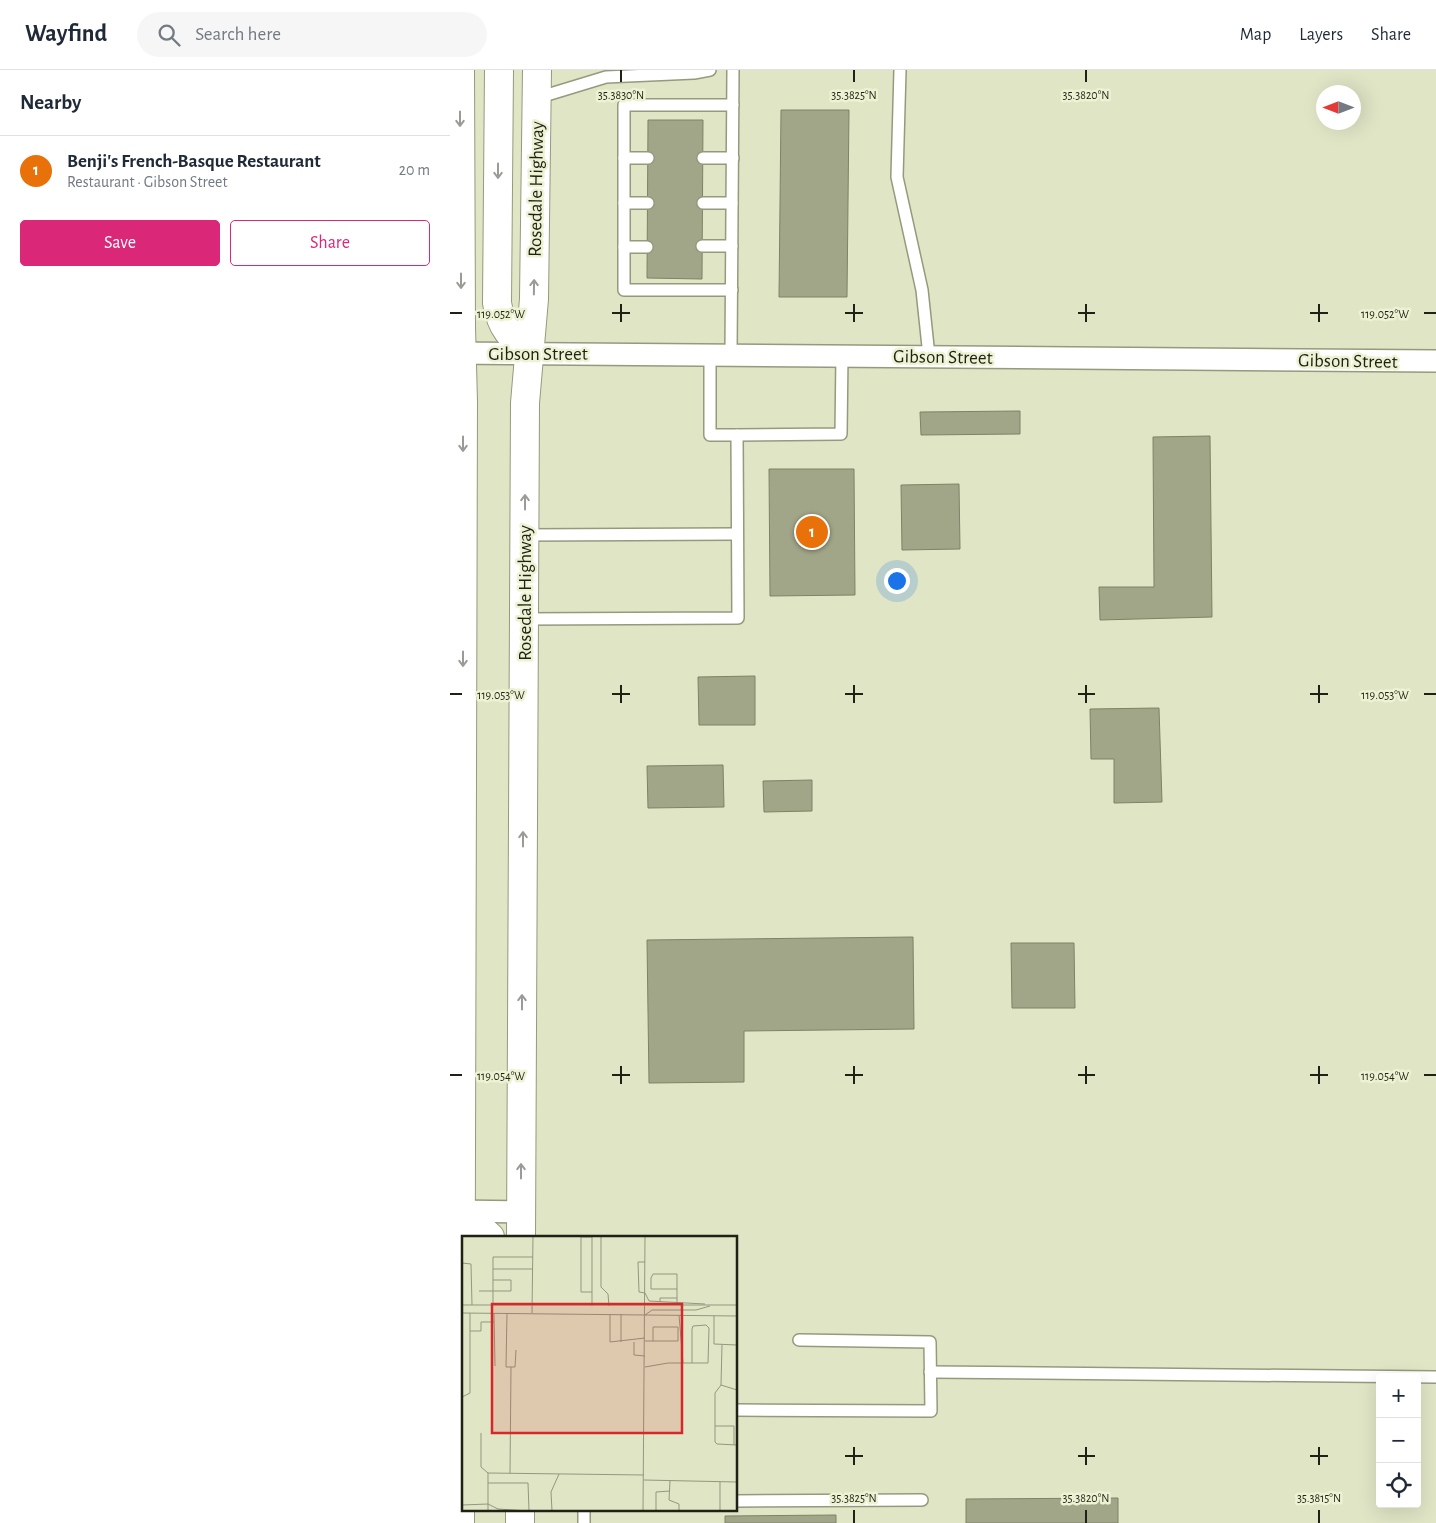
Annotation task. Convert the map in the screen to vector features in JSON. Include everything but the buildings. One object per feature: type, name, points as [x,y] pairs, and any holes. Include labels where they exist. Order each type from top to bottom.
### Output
[{"type":"main road","points":[[456,1518],[456,632],[464,402],[456,353],[460,70]]},
{"type":"main road","points":[[499,70],[497,303],[499,318],[511,338],[530,353]]},
{"type":"main road","name":"Rosedale Highway","points":[[521,1224],[525,403],[534,299],[537,70]]},
{"type":"main road","points":[[455,1211],[489,1236]]},
{"type":"main road","points":[[520,1510],[520,1523]]},
{"type":"street","name":"Gibson Street","points":[[456,353],[1436,361]]},
{"type":"street","points":[[455,1211],[521,1224]]},
{"type":"lane","points":[[536,98],[606,76],[694,74],[710,70]]},
{"type":"lane","points":[[731,354],[733,70]]},
{"type":"lane","points":[[900,70],[897,177],[922,290],[929,356]]},
{"type":"lane","points":[[732,290],[624,290],[624,105],[733,105]]},
{"type":"lane","points":[[624,158],[648,158]]},
{"type":"lane","points":[[703,158],[733,158]]},
{"type":"lane","points":[[624,203],[648,203]]},
{"type":"lane","points":[[703,203],[732,203]]},
{"type":"lane","points":[[702,246],[732,246]]},
{"type":"lane","points":[[624,247],[647,247]]},
{"type":"lane","points":[[710,354],[710,435],[841,434],[842,356]]},
{"type":"lane","points":[[524,619],[738,618],[737,435]]},
{"type":"lane","points":[[524,535],[738,534]]},
{"type":"lane","points":[[738,1410],[931,1411],[930,1342],[799,1340]]},
{"type":"lane","points":[[930,1372],[1436,1377]]},
{"type":"lane","points":[[738,1501],[922,1500]]},
{"type":"lane","points":[[584,1510],[584,1523]]},
{"type":"place","name":"Benji's French-Basque Restaurant","points":[[812,532]]}]
